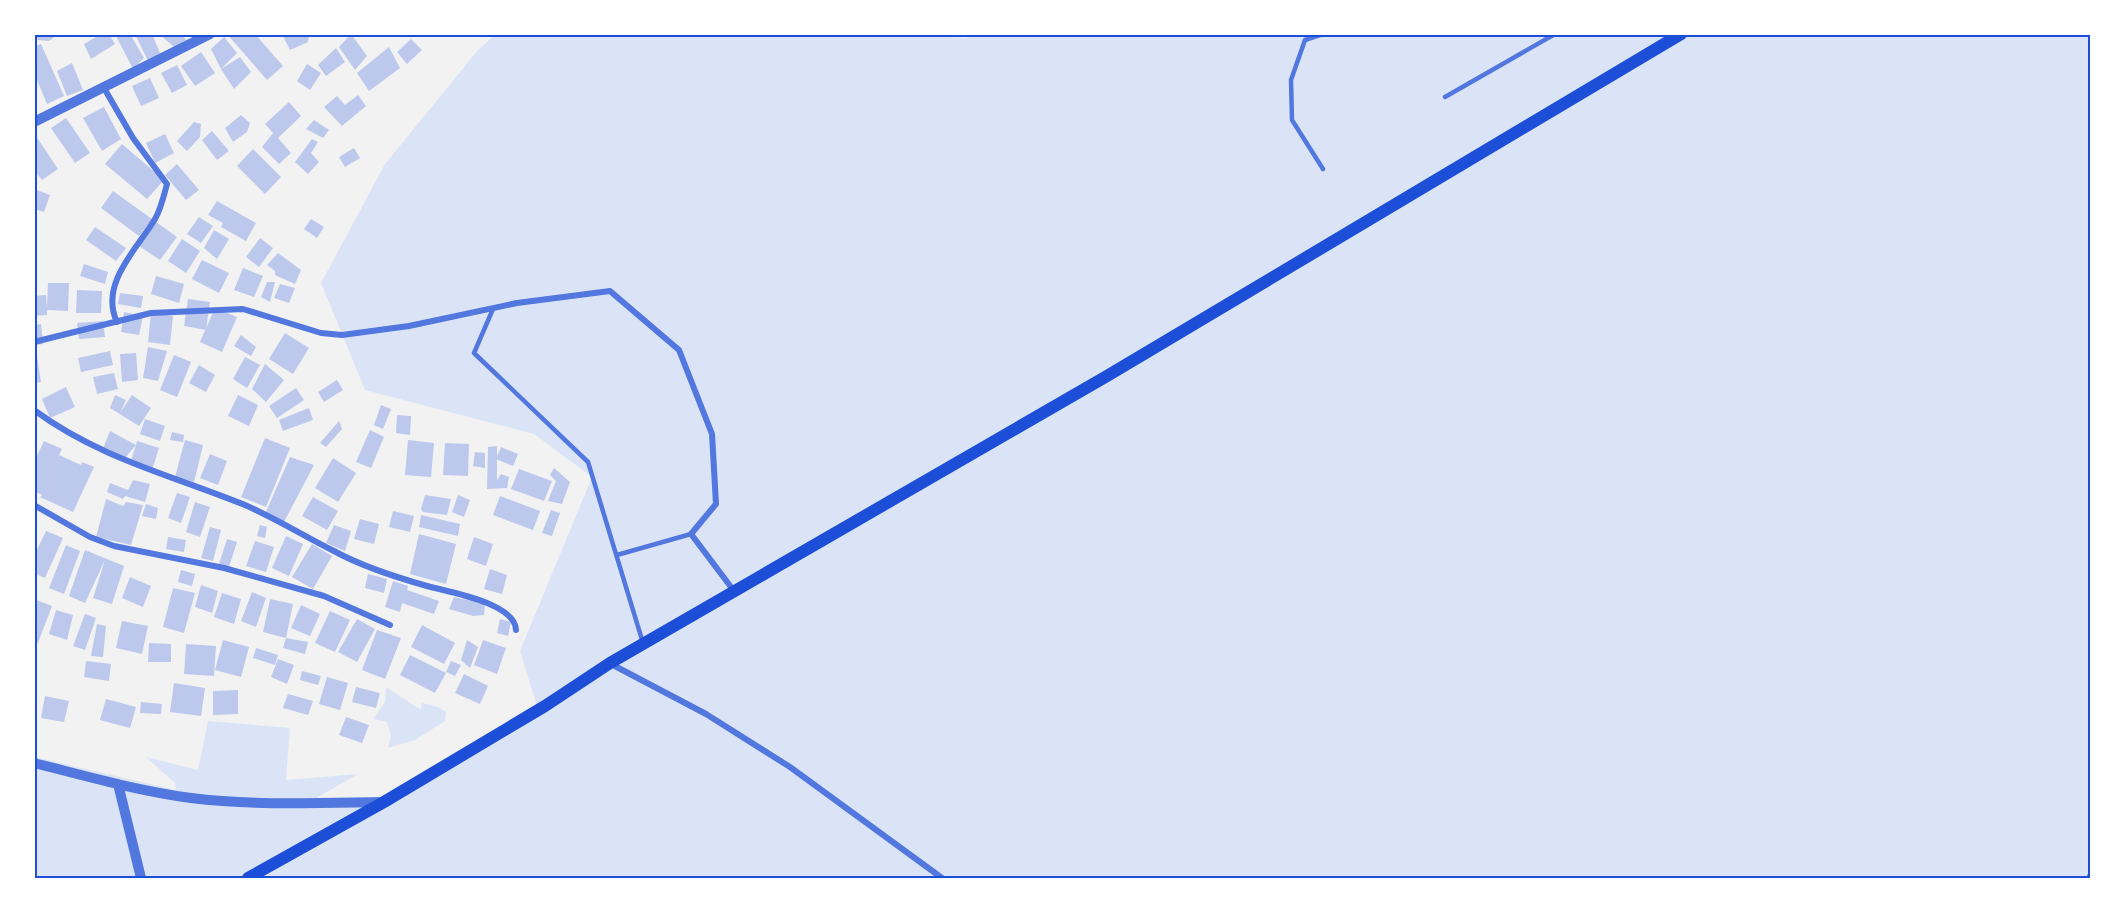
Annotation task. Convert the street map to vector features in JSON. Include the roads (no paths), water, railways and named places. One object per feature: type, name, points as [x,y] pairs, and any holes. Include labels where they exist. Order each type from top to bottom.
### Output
[{"type":"main road","points":[[248,879],[384,802],[545,706],[610,663],[1107,376],[1681,34]]},
{"type":"street","points":[[34,122],[210,34]]},
{"type":"street","points":[[104,88],[134,138],[167,184],[157,217],[121,269],[111,308],[117,322]]},
{"type":"street","points":[[34,342],[151,313],[243,309],[321,333],[342,335],[409,326],[493,309],[610,291],[679,350],[712,434],[716,504],[691,534],[734,591]]},
{"type":"street","points":[[34,410],[65,433],[103,451],[246,506],[361,564],[399,578],[479,600],[508,614],[515,621],[516,630]]},
{"type":"street","points":[[34,505],[90,537],[114,546],[224,568],[324,596],[390,625]]},
{"type":"street","points":[[610,663],[706,714],[790,766],[942,879]]},
{"type":"street","points":[[34,764],[189,798],[262,803],[384,802]]},
{"type":"street","points":[[118,784],[141,879]]},
{"type":"lane","points":[[1323,34],[1305,40],[1291,80],[1292,120],[1323,169]]},
{"type":"lane","points":[[1444,98],[1555,34]]},
{"type":"lane","points":[[493,309],[474,354],[588,462],[643,644]]},
{"type":"lane","points":[[617,555],[691,534]]}]
